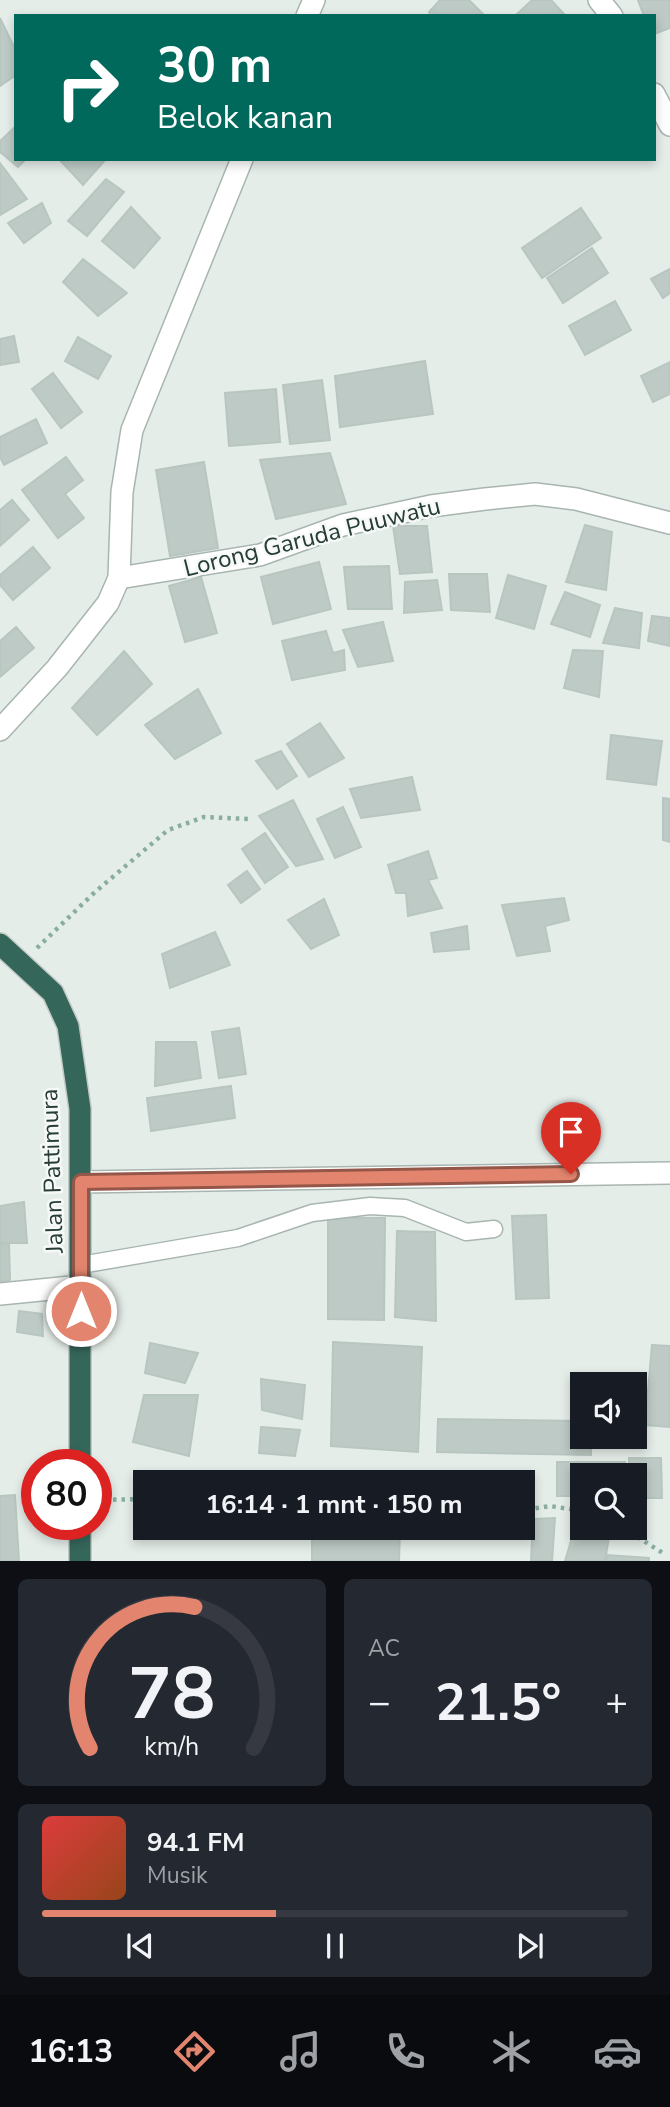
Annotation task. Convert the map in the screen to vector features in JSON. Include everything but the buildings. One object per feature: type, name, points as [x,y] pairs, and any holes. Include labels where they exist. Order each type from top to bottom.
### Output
[{"type":"highway","name":"Jalan Pattimura","points":[[0,944],[53,993],[68,1026],[80,1109],[80,1449]]},
{"type":"highway","points":[[80,1540],[80,1561]]},
{"type":"street","points":[[599,0],[610,14]]},
{"type":"street","points":[[656,98],[670,125]]},
{"type":"street","points":[[0,730],[57,668],[108,603],[119,578],[122,492],[132,430],[241,161]]},
{"type":"street","name":"Lorong Garuda Puuwatu","points":[[119,578],[260,555],[343,525],[431,506],[535,494],[576,499],[670,523]]},
{"type":"street","points":[[81,1182],[670,1173]]},
{"type":"street","points":[[0,1294],[81,1276]]},
{"type":"lane","points":[[81,1276],[238,1238],[313,1213],[370,1206],[405,1208],[466,1232],[494,1229]]},
{"type":"path","points":[[20,961],[49,939],[95,892],[168,830],[204,817],[249,819]]},
{"type":"path","points":[[112,1500],[133,1499]]},
{"type":"path","points":[[535,1508],[550,1506],[570,1509]]},
{"type":"path","points":[[642,1540],[666,1555]]},
{"type":"route","points":[[81,1311],[81,1182],[571,1174]]}]
